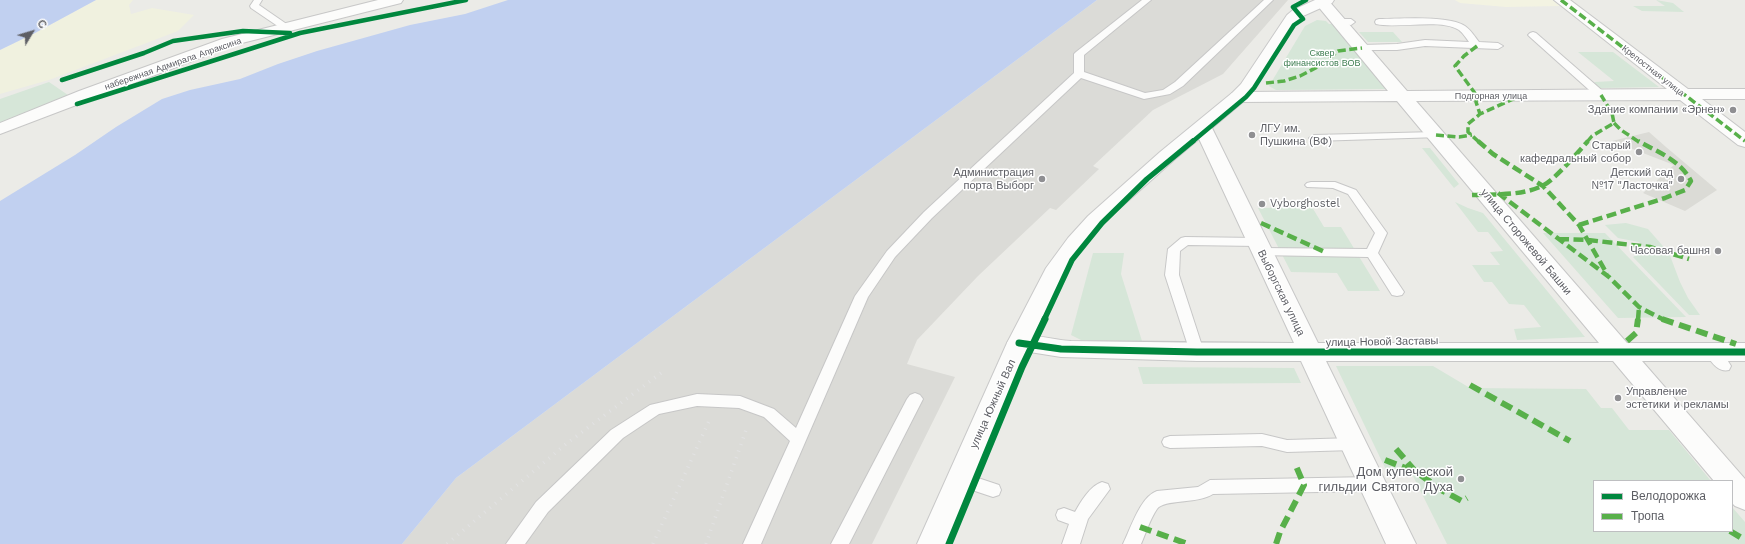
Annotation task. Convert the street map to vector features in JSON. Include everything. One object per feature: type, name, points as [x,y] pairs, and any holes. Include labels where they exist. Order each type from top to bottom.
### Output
[{"type":"street","name":"набережная Адмирала Апраксина","points":[[0,129],[92,92],[228,42],[396,0]]},
{"type":"street","name":"Крепостная улица","points":[[1561,0],[1745,141]]},
{"type":"street","name":"улица Сторожевой Башни","points":[[1325,1],[1345,22],[1362,48],[1402,96],[1729,480]]},
{"type":"street","name":"улица Южный Вал","points":[[932,544],[1019,344],[1054,273],[1095,220],[1247,88],[1292,18],[1298,13],[1325,1]]},
{"type":"street","name":"Подгорная улица","points":[[1238,97],[1745,94]]},
{"type":"street","name":"Выборгская улица","points":[[1202,128],[1401,544]]},
{"type":"street","name":"улица Новой Заставы","points":[[1019,344],[1061,349],[1197,352],[1620,351],[1718,359],[1745,352]]},
{"type":"street","name":"улица Сторожевой Башни","points":[[1733,484],[1745,498]]},
{"type":"lane","points":[[258,0],[254,6],[285,27]]},
{"type":"lane","points":[[752,544],[862,296],[891,254],[928,215],[1079,74],[1079,54],[1148,0]]},
{"type":"lane","points":[[1079,74],[1144,96],[1166,92],[1190,75],[1269,0]]},
{"type":"lane","points":[[1379,22],[1423,22],[1461,27],[1477,46]]},
{"type":"lane","points":[[1533,35],[1541,46],[1601,95]]},
{"type":"lane","points":[[1362,48],[1396,47],[1425,43],[1498,46]]},
{"type":"lane","points":[[1314,138],[1436,135]]},
{"type":"lane","points":[[1311,185],[1335,185],[1352,192],[1381,234],[1372,253]]},
{"type":"lane","points":[[1197,352],[1172,275],[1174,249],[1185,241],[1372,253]]},
{"type":"lane","points":[[1372,253],[1397,292]]},
{"type":"lane","points":[[840,544],[915,399]]},
{"type":"lane","points":[[515,544],[542,507],[618,434],[656,409],[697,400],[740,402],[769,413],[798,440]]},
{"type":"lane","points":[[1170,442],[1262,440],[1287,446],[1353,444]]},
{"type":"lane","points":[[960,479],[993,490]]},
{"type":"lane","points":[[1132,544],[1150,505],[1157,498],[1201,493],[1210,487],[1372,484]]},
{"type":"lane","points":[[1071,544],[1071,517],[1102,489]]},
{"type":"shaded area","points":[[1097,0],[1288,0],[1223,74],[1153,110],[1093,166],[1099,169],[1056,210],[1050,208],[978,276],[917,340],[907,364],[955,377],[872,544],[402,544],[456,478]]},
{"type":"shaded area","points":[[1455,0],[1552,0],[1560,6],[1506,7],[1460,3]]},
{"type":"shaded area","name":"Детский сад №17 \"Ласточка\"","points":[[1649,132],[1717,190],[1685,211],[1643,193],[1674,165],[1612,141]]},
{"type":"green space","points":[[1656,0],[1673,3],[1684,12],[1642,11],[1633,6],[1665,6]]},
{"type":"green space","name":"Сквер финансистов ВОВ","points":[[1317,20],[1326,21],[1329,24],[1335,24],[1389,89],[1276,90],[1269,86],[1305,26]]},
{"type":"green space","points":[[1359,32],[1393,32],[1402,42],[1368,42]]},
{"type":"green space","points":[[1578,52],[1613,52],[1659,87],[1599,88],[1594,83],[1595,82],[1614,81]]},
{"type":"green space","points":[[49,82],[68,95],[0,123],[0,99]]},
{"type":"green space","points":[[1422,148],[1430,148],[1459,184],[1454,188]]},
{"type":"green space","points":[[1455,202],[1483,213],[1585,337],[1517,340],[1514,329],[1541,327],[1524,305],[1509,304],[1492,282],[1484,282],[1472,265],[1500,265],[1490,252],[1503,251],[1488,232],[1478,232]]},
{"type":"green space","points":[[1312,207],[1324,227],[1341,227],[1380,291],[1348,291],[1337,273],[1291,272],[1258,208]]},
{"type":"green space","points":[[1626,223],[1648,229],[1669,253],[1688,298],[1700,315],[1689,315],[1633,257],[1646,249],[1639,242],[1618,238],[1605,225]]},
{"type":"green space","points":[[1543,233],[1605,233],[1686,317],[1618,318]]},
{"type":"green space","points":[[1093,253],[1124,253],[1121,274],[1142,341],[1081,340],[1071,335]]},
{"type":"green space","points":[[1336,366],[1433,366],[1470,388],[1586,389],[1601,408],[1612,408],[1629,430],[1669,430],[1710,480],[1593,480],[1593,532],[1733,532],[1733,508],[1745,522],[1745,544],[1447,544],[1412,474],[1388,474]]},
{"type":"green space","points":[[1138,367],[1294,368],[1301,383],[1143,384]]},
{"type":"sand","points":[[96,0],[133,0],[129,5],[131,14],[152,8],[194,15],[178,31],[49,80],[0,94],[0,50]]},
{"type":"water","points":[[0,0],[96,0],[0,50]]},
{"type":"water","points":[[508,0],[1097,0],[456,478],[402,544],[0,544],[0,201],[162,99],[190,90],[240,79],[317,51],[410,25],[465,14]]},
{"type":"railway","points":[[447,544],[566,444],[661,373]]},
{"type":"railway","points":[[653,544],[709,421]]},
{"type":"railway","points":[[706,544],[746,430]]},
{"type":"marked path","points":[[1561,0],[1745,141]]},
{"type":"marked path","points":[[1477,46],[1464,56],[1455,66],[1477,96],[1476,102],[1480,114]]},
{"type":"marked path","points":[[1266,83],[1284,81],[1300,76],[1323,64],[1338,51],[1362,48]]},
{"type":"marked path","points":[[1522,95],[1480,114],[1468,124],[1468,132],[1493,154],[1543,186],[1579,225],[1607,274]]},
{"type":"marked path","points":[[1472,195],[1516,193],[1543,186],[1567,165],[1592,136],[1614,123],[1612,113],[1601,95]]},
{"type":"marked path","points":[[1579,225],[1665,198],[1685,190],[1691,181],[1684,169],[1675,161],[1629,136],[1614,123]]},
{"type":"marked path","points":[[1436,135],[1459,137],[1472,135]]},
{"type":"marked path","points":[[1498,193],[1609,277],[1639,307],[1666,321],[1736,344]]},
{"type":"marked path","points":[[1261,223],[1327,253]]},
{"type":"marked path","points":[[1559,239],[1588,240],[1650,247],[1689,259]]},
{"type":"marked path","points":[[1627,341],[1636,333],[1639,307]]},
{"type":"marked path","points":[[1470,385],[1570,441]]},
{"type":"marked path","points":[[1396,449],[1415,471],[1443,491],[1462,501],[1467,498]]},
{"type":"marked path","points":[[1385,460],[1413,471]]},
{"type":"marked path","points":[[1276,544],[1280,532],[1304,485],[1296,466]]},
{"type":"marked path","points":[[1140,527],[1188,544]]},
{"type":"marked path","points":[[1732,532],[1745,540]]},
{"type":"cycle path","points":[[77,104],[300,33],[466,0]]},
{"type":"cycle path","points":[[949,544],[1022,367],[1072,260],[1102,223],[1147,179],[1246,97],[1254,88],[1294,25],[1303,19],[1293,7],[1306,0]]},
{"type":"cycle path","points":[[62,80],[144,53],[173,41],[243,31],[290,33]]},
{"type":"cycle path","points":[[1019,343],[1061,349],[1197,352],[1745,352]]},
{"type":"place","name":"Здание компании «Эрнен»","points":[[1733,110]]},
{"type":"place","name":"ЛГУ им. Пушкина (ВФ)","points":[[1252,135]]},
{"type":"place","name":"Старый кафедральный собор","points":[[1639,152]]},
{"type":"place","name":"Администрация порта Выборг","points":[[1042,179]]},
{"type":"place","name":"Детский сад №17 \"Ласточка\"","points":[[1681,179]]},
{"type":"place","name":"Vyborghostel","points":[[1262,204]]},
{"type":"place","name":"Часовая башня","points":[[1718,251]]},
{"type":"place","name":"Управление эстетики и рекламы","points":[[1618,398]]},
{"type":"place","name":"Дом купеческой гильдии Святого Духа","points":[[1461,479]]}]
